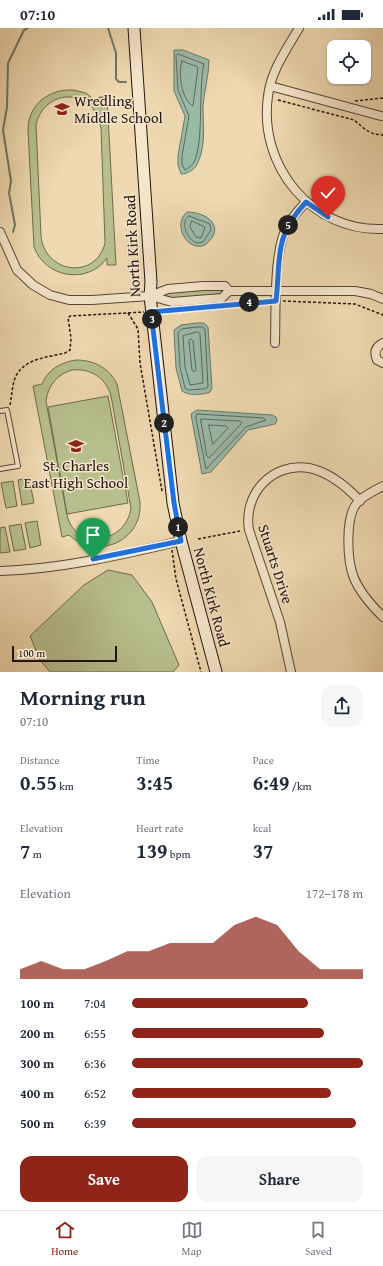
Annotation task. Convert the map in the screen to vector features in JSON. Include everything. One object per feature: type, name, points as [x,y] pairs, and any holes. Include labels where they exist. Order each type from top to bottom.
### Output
[{"type":"main road","name":"North Kirk Road","points":[[134,28],[151,282],[151,312],[174,503],[181,541],[216,672]]},
{"type":"street","points":[[299,28],[280,60],[270,86],[267,111],[268,127],[276,161],[293,189],[306,202],[328,217],[348,225],[371,229],[383,229]]},
{"type":"street","points":[[270,86],[381,116]]},
{"type":"street","points":[[275,343],[276,301],[282,240],[288,223],[306,202]]},
{"type":"street","points":[[0,232],[17,270],[33,285],[50,296],[69,300],[92,300],[150,296],[168,289],[202,286],[225,286],[229,291]]},
{"type":"street","points":[[150,296],[172,302],[222,298],[229,291],[355,291],[371,294],[383,299]]},
{"type":"street","points":[[383,343],[376,349],[375,354],[377,360],[383,363]]},
{"type":"street","name":"Stuarts Drive","points":[[291,672],[280,622],[249,530],[248,517],[254,496],[264,481],[272,475],[286,470],[303,468],[316,471],[338,482],[360,501]]},
{"type":"street","points":[[383,486],[356,504],[351,519],[348,542],[353,578],[371,605],[383,617]]},
{"type":"street","points":[[0,570],[46,567],[139,551],[181,541]]},
{"type":"lane","points":[[0,411],[7,410],[18,466],[0,469]]},
{"type":"path","points":[[348,99],[363,100],[383,98]]},
{"type":"path","points":[[278,100],[354,120],[366,130],[374,134],[383,135]]},
{"type":"path","points":[[217,306],[276,301],[355,304],[383,315]]},
{"type":"path","points":[[10,405],[17,374],[27,364],[33,360],[66,353],[70,350],[71,338],[68,318],[70,316],[173,310]]},
{"type":"path","points":[[198,539],[240,531]]},
{"type":"green space","points":[[73,90],[86,93],[99,104],[99,97],[107,97],[116,265],[107,265],[107,258],[99,267],[78,275],[57,271],[47,266],[34,247],[28,130],[29,121],[36,106],[41,100],[55,92]],"holes":[[[72,97],[84,101],[93,109],[97,115],[101,128],[105,243],[100,255],[92,263],[82,267],[71,268],[61,265],[51,258],[45,249],[41,236],[36,125],[37,120],[46,106],[60,98]]]},
{"type":"green space","points":[[222,289],[224,292],[217,295],[169,299],[165,296],[166,293]]},
{"type":"green space","points":[[83,360],[95,363],[105,369],[114,378],[117,384],[140,502],[139,516],[134,527],[126,536],[116,543],[105,546],[92,546],[80,543],[69,535],[62,537],[33,386],[42,384],[52,370],[71,361]],"holes":[[[72,370],[79,370],[97,376],[109,390],[131,508],[127,520],[120,529],[111,536],[100,538],[89,538],[80,534],[72,527],[67,515],[46,401],[49,390],[54,381],[62,374]]]},
{"type":"green space","points":[[108,396],[128,503],[67,514],[48,407]]},
{"type":"green space","points":[[29,478],[34,503],[22,505],[18,480]]},
{"type":"green space","points":[[13,481],[17,506],[6,508],[1,483]]},
{"type":"green space","points":[[37,521],[41,545],[30,548],[25,523]]},
{"type":"green space","points":[[21,524],[26,549],[14,551],[9,526]]},
{"type":"green space","points":[[5,527],[10,552],[0,553],[0,528]]},
{"type":"green space","points":[[108,570],[132,575],[152,602],[179,665],[173,672],[50,672],[40,660],[30,636],[84,585]]},
{"type":"water","points":[[174,50],[183,50],[209,60],[203,106],[204,135],[201,156],[194,169],[181,174],[178,165],[178,156],[185,116],[174,91]]},
{"type":"water","points":[[187,212],[202,215],[208,218],[215,227],[211,239],[205,245],[192,245],[184,236],[181,230],[181,223]]},
{"type":"water","points":[[204,323],[208,327],[212,388],[210,392],[203,394],[188,394],[182,391],[176,368],[174,330],[181,325]]},
{"type":"water","points":[[197,410],[272,415],[276,417],[277,420],[275,424],[248,430],[211,472],[202,474],[191,414]]},
{"type":"waterway","points":[[13,232],[15,225],[9,193],[11,181],[3,130],[7,107],[8,63],[24,30],[28,28]]},
{"type":"waterway","points":[[108,28],[116,53],[116,79],[119,82],[126,82]]},
{"type":"place","name":"Wredling Middle School","points":[[62,109]]},
{"type":"place","name":"St. Charles East High School","points":[[76,446]]},
{"type":"route","points":[[93,559],[139,551],[181,541],[174,503],[151,312],[276,301],[280,250],[288,223],[306,202],[314,209],[328,217]]}]
